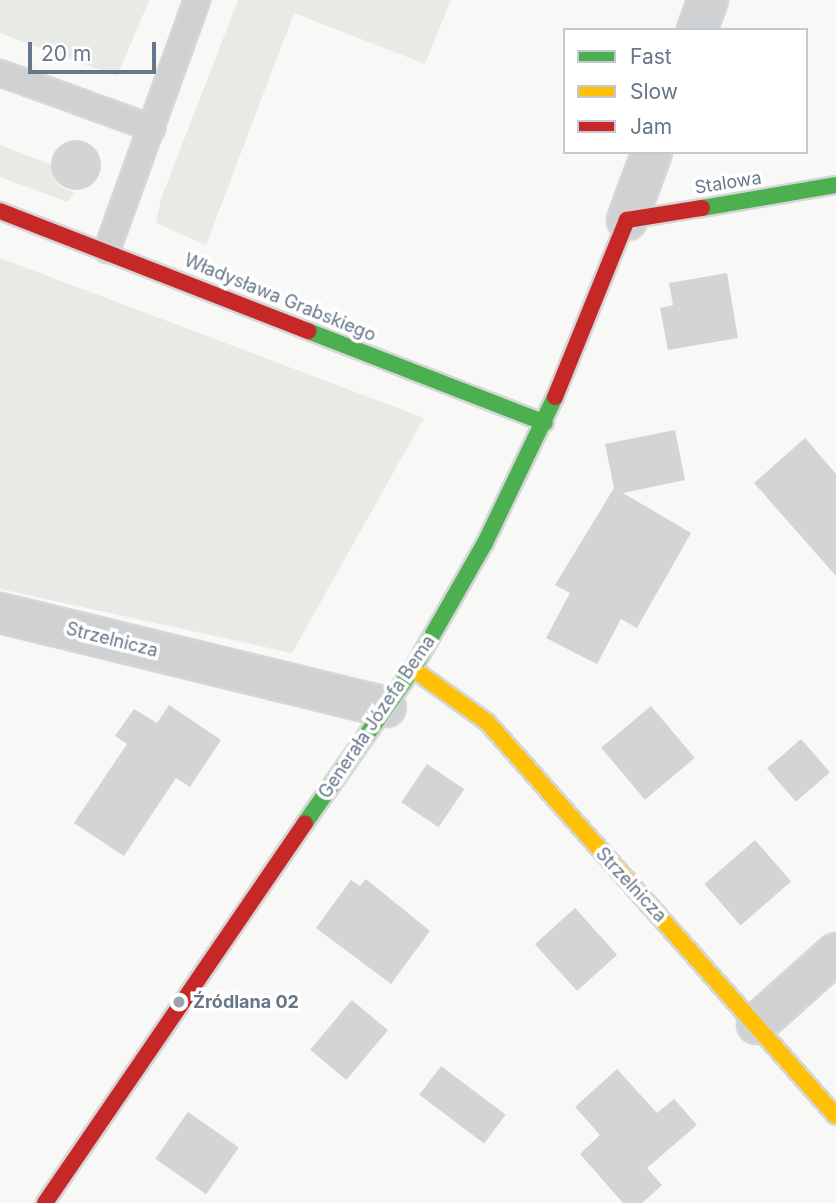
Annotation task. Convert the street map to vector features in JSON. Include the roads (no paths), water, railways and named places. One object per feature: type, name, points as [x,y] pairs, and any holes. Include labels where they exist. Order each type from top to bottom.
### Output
[{"type":"street","points":[[698,28],[708,0]]},
{"type":"street","name":"Generała Józefa Bema","points":[[45,1203],[413,669],[485,543],[545,423],[651,154]]},
{"type":"street","name":"Stalowa","points":[[627,220],[836,185]]},
{"type":"street","name":"Władysława Grabskiego","points":[[0,211],[107,250],[545,423]]},
{"type":"street","name":"Strzelnicza","points":[[0,613],[386,707]]},
{"type":"street","name":"Strzelnicza","points":[[413,669],[487,722],[836,1116]]},
{"type":"street","points":[[757,1024],[836,953]]},
{"type":"lane","points":[[107,250],[197,0]]},
{"type":"lane","points":[[0,73],[152,128]]},
{"type":"place","name":"Źródlana 02","points":[[179,1002]]}]
